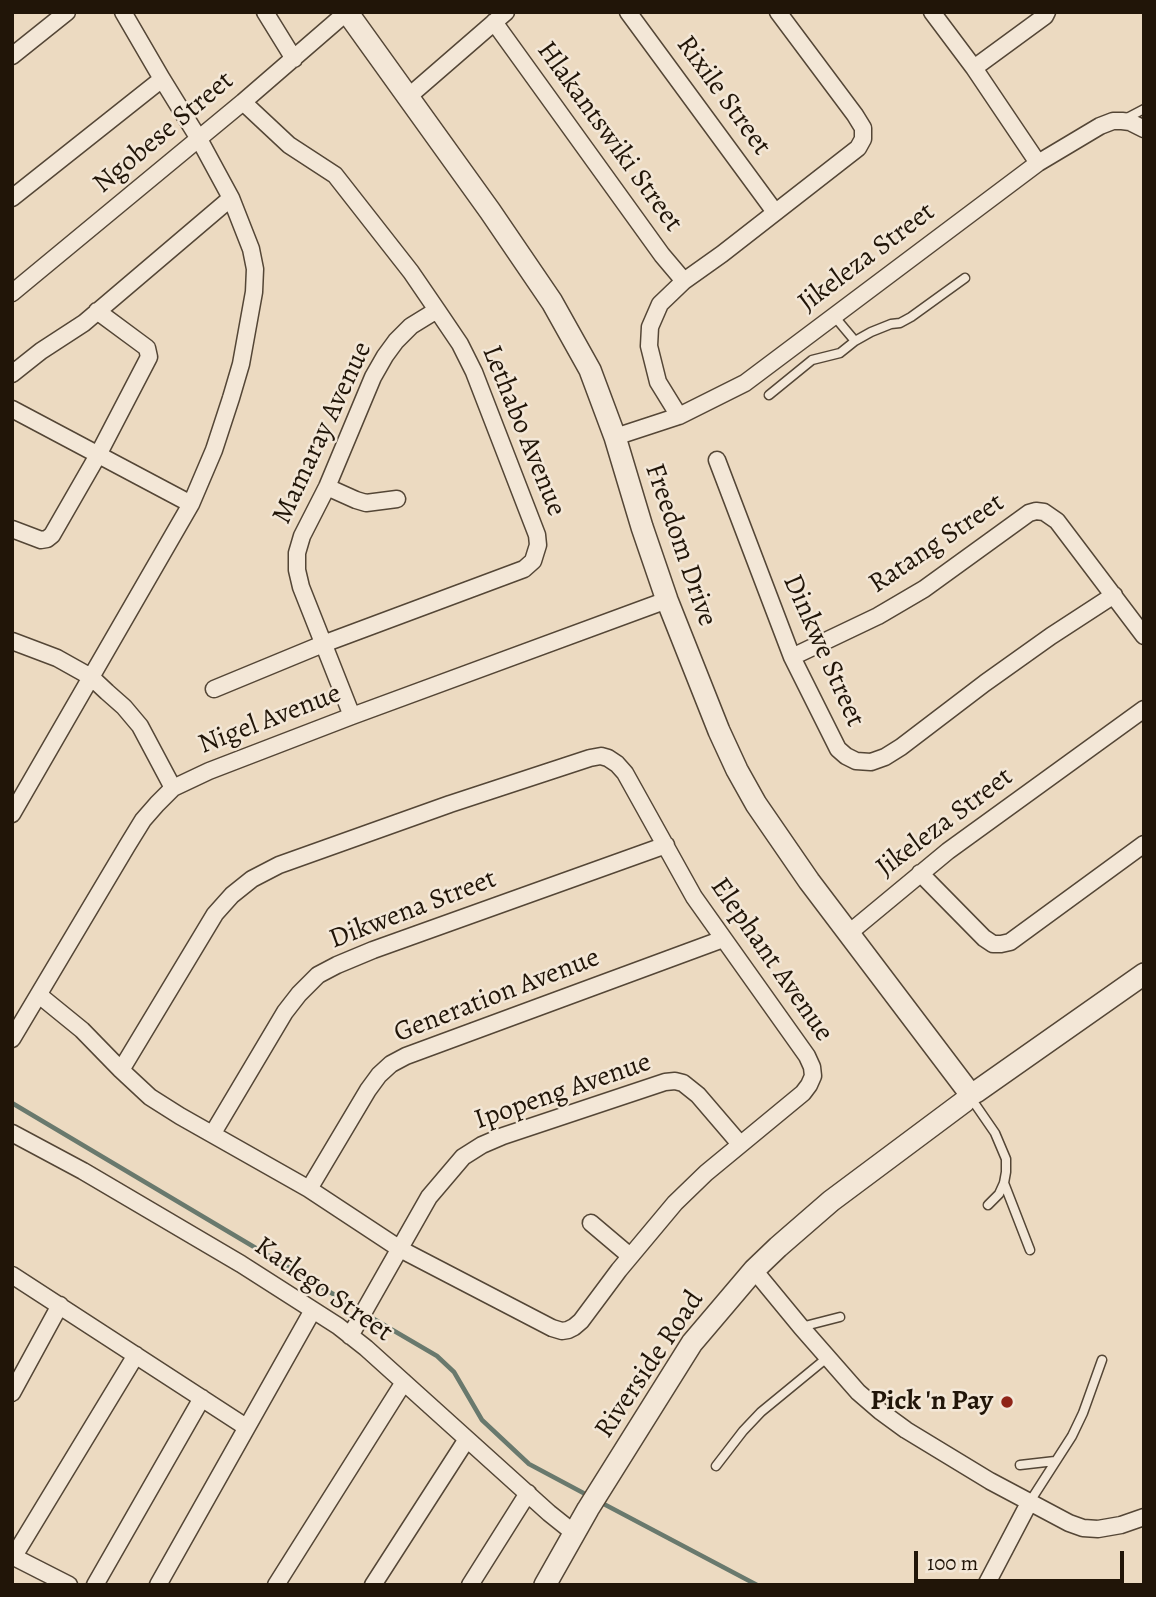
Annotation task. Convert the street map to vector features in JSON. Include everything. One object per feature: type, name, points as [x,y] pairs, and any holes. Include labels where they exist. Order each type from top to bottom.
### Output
[{"type":"street","points":[[12,56],[67,12]]},
{"type":"street","points":[[12,814],[191,503],[214,450],[231,398],[241,364],[254,292],[255,269],[251,249],[230,198],[199,139],[123,12]]},
{"type":"street","points":[[265,12],[294,59]]},
{"type":"street","name":"Ngobese Street","points":[[12,293],[199,139],[347,12]]},
{"type":"street","name":"Freedom Drive","points":[[347,12],[552,302],[590,370],[615,437],[667,600],[719,731],[749,793],[809,881],[971,1097]]},
{"type":"street","name":"Rixile Street","points":[[628,12],[775,212]]},
{"type":"street","points":[[679,416],[658,382],[649,346],[650,327],[660,304],[684,281],[858,148],[863,139],[863,128],[855,115],[778,12]]},
{"type":"street","points":[[932,12],[975,68],[1038,163]]},
{"type":"street","points":[[975,68],[1047,12]]},
{"type":"street","points":[[408,97],[500,17]]},
{"type":"street","name":"Hlakantswiki Street","points":[[500,17],[662,255],[684,281]]},
{"type":"street","points":[[12,198],[162,79]]},
{"type":"street","name":"Lethabo Avenue","points":[[214,688],[524,569],[533,561],[537,552],[537,535],[474,372],[460,344],[411,272],[335,175],[289,145],[243,102]]},
{"type":"street","points":[[1122,121],[1144,129]]},
{"type":"street","name":"Jikeleza Street","points":[[615,437],[679,416],[745,383],[1038,163],[1100,126],[1122,121]]},
{"type":"street","points":[[12,374],[41,351],[71,333],[230,198]]},
{"type":"street","name":"Mamaray Avenue","points":[[352,716],[301,587],[297,553],[302,536],[327,486],[373,377],[385,356],[411,327],[437,310]]},
{"type":"street","points":[[12,529],[41,540],[52,535],[99,456],[146,363],[149,353],[143,345],[97,311]]},
{"type":"street","points":[[12,409],[191,503]]},
{"type":"street","name":"Dinkwe Street","points":[[717,460],[792,657],[838,749],[856,761],[871,762],[901,747],[1018,659],[1114,595]]},
{"type":"street","points":[[327,486],[366,503],[397,499]]},
{"type":"street","name":"Ratang Street","points":[[792,657],[878,616],[924,589],[1036,511],[1044,512],[1057,522],[1144,636]]},
{"type":"street","name":"Nigel Avenue","points":[[12,1039],[138,829],[173,788],[209,771],[352,716],[667,600]]},
{"type":"street","points":[[12,642],[57,658],[91,677],[124,707],[140,726],[173,788]]},
{"type":"street","name":"Jikeleza Street","points":[[849,933],[920,873],[1144,709]]},
{"type":"street","name":"Elephant Avenue","points":[[590,758],[608,758],[625,773],[677,869],[723,939],[807,1056],[813,1076],[803,1093],[706,1173],[675,1203],[629,1256],[581,1321],[568,1331],[552,1328],[400,1249],[309,1189],[150,1097],[121,1070],[215,914],[252,879],[279,865],[590,758]]},
{"type":"street","points":[[920,873],[984,938],[993,944],[1001,944],[1010,942],[1144,844]]},
{"type":"street","name":"Dikwena Street","points":[[213,1133],[285,1012],[318,975],[373,950],[666,845]]},
{"type":"street","name":"Generation Avenue","points":[[309,1189],[368,1090],[379,1074],[391,1064],[406,1056],[723,939]]},
{"type":"street","name":"Riverside Road","points":[[545,1585],[574,1532],[692,1343],[754,1270],[831,1201],[1144,974]]},
{"type":"street","points":[[39,995],[82,1030],[121,1070]]},
{"type":"street","name":"Ipopeng Avenue","points":[[350,1336],[429,1197],[463,1157],[482,1145],[665,1082],[676,1081],[690,1087],[740,1144]]},
{"type":"street","name":"Katlego Street","points":[[12,1133],[106,1184],[242,1264],[350,1336],[574,1532]]},
{"type":"street","points":[[591,1223],[629,1256]]},
{"type":"street","points":[[754,1270],[858,1392],[906,1430],[1029,1503],[1069,1523],[1098,1529],[1144,1517]]},
{"type":"street","points":[[12,1275],[246,1427]]},
{"type":"street","points":[[12,1393],[60,1305]]},
{"type":"street","points":[[158,1585],[313,1310]]},
{"type":"street","points":[[69,1585],[13,1556],[136,1354]]},
{"type":"street","points":[[276,1585],[404,1382]]},
{"type":"street","points":[[95,1585],[202,1398]]},
{"type":"street","points":[[373,1585],[467,1439]]},
{"type":"street","points":[[470,1585],[528,1493]]},
{"type":"street","points":[[986,1585],[1029,1503]]},
{"type":"lane","points":[[1122,121],[1144,109]]},
{"type":"lane","points":[[769,395],[812,360],[840,353],[871,332],[900,323],[965,278]]},
{"type":"lane","points":[[834,316],[855,341]]},
{"type":"lane","points":[[971,1097],[995,1133],[1006,1159],[1004,1183],[999,1194],[988,1205]]},
{"type":"lane","points":[[1004,1183],[1030,1250]]},
{"type":"lane","points":[[801,1328],[840,1317]]},
{"type":"lane","points":[[716,1466],[761,1412],[828,1357]]},
{"type":"lane","points":[[1029,1503],[1072,1436],[1102,1360]]},
{"type":"lane","points":[[1020,1465],[1055,1461]]},
{"type":"waterway","points":[[12,1103],[360,1310]]},
{"type":"waterway","points":[[367,1315],[437,1356],[454,1372],[482,1420],[529,1464],[589,1496]]},
{"type":"waterway","points":[[600,1502],[757,1585]]},
{"type":"place","name":"Pick 'n Pay","points":[[1007,1402]]}]
